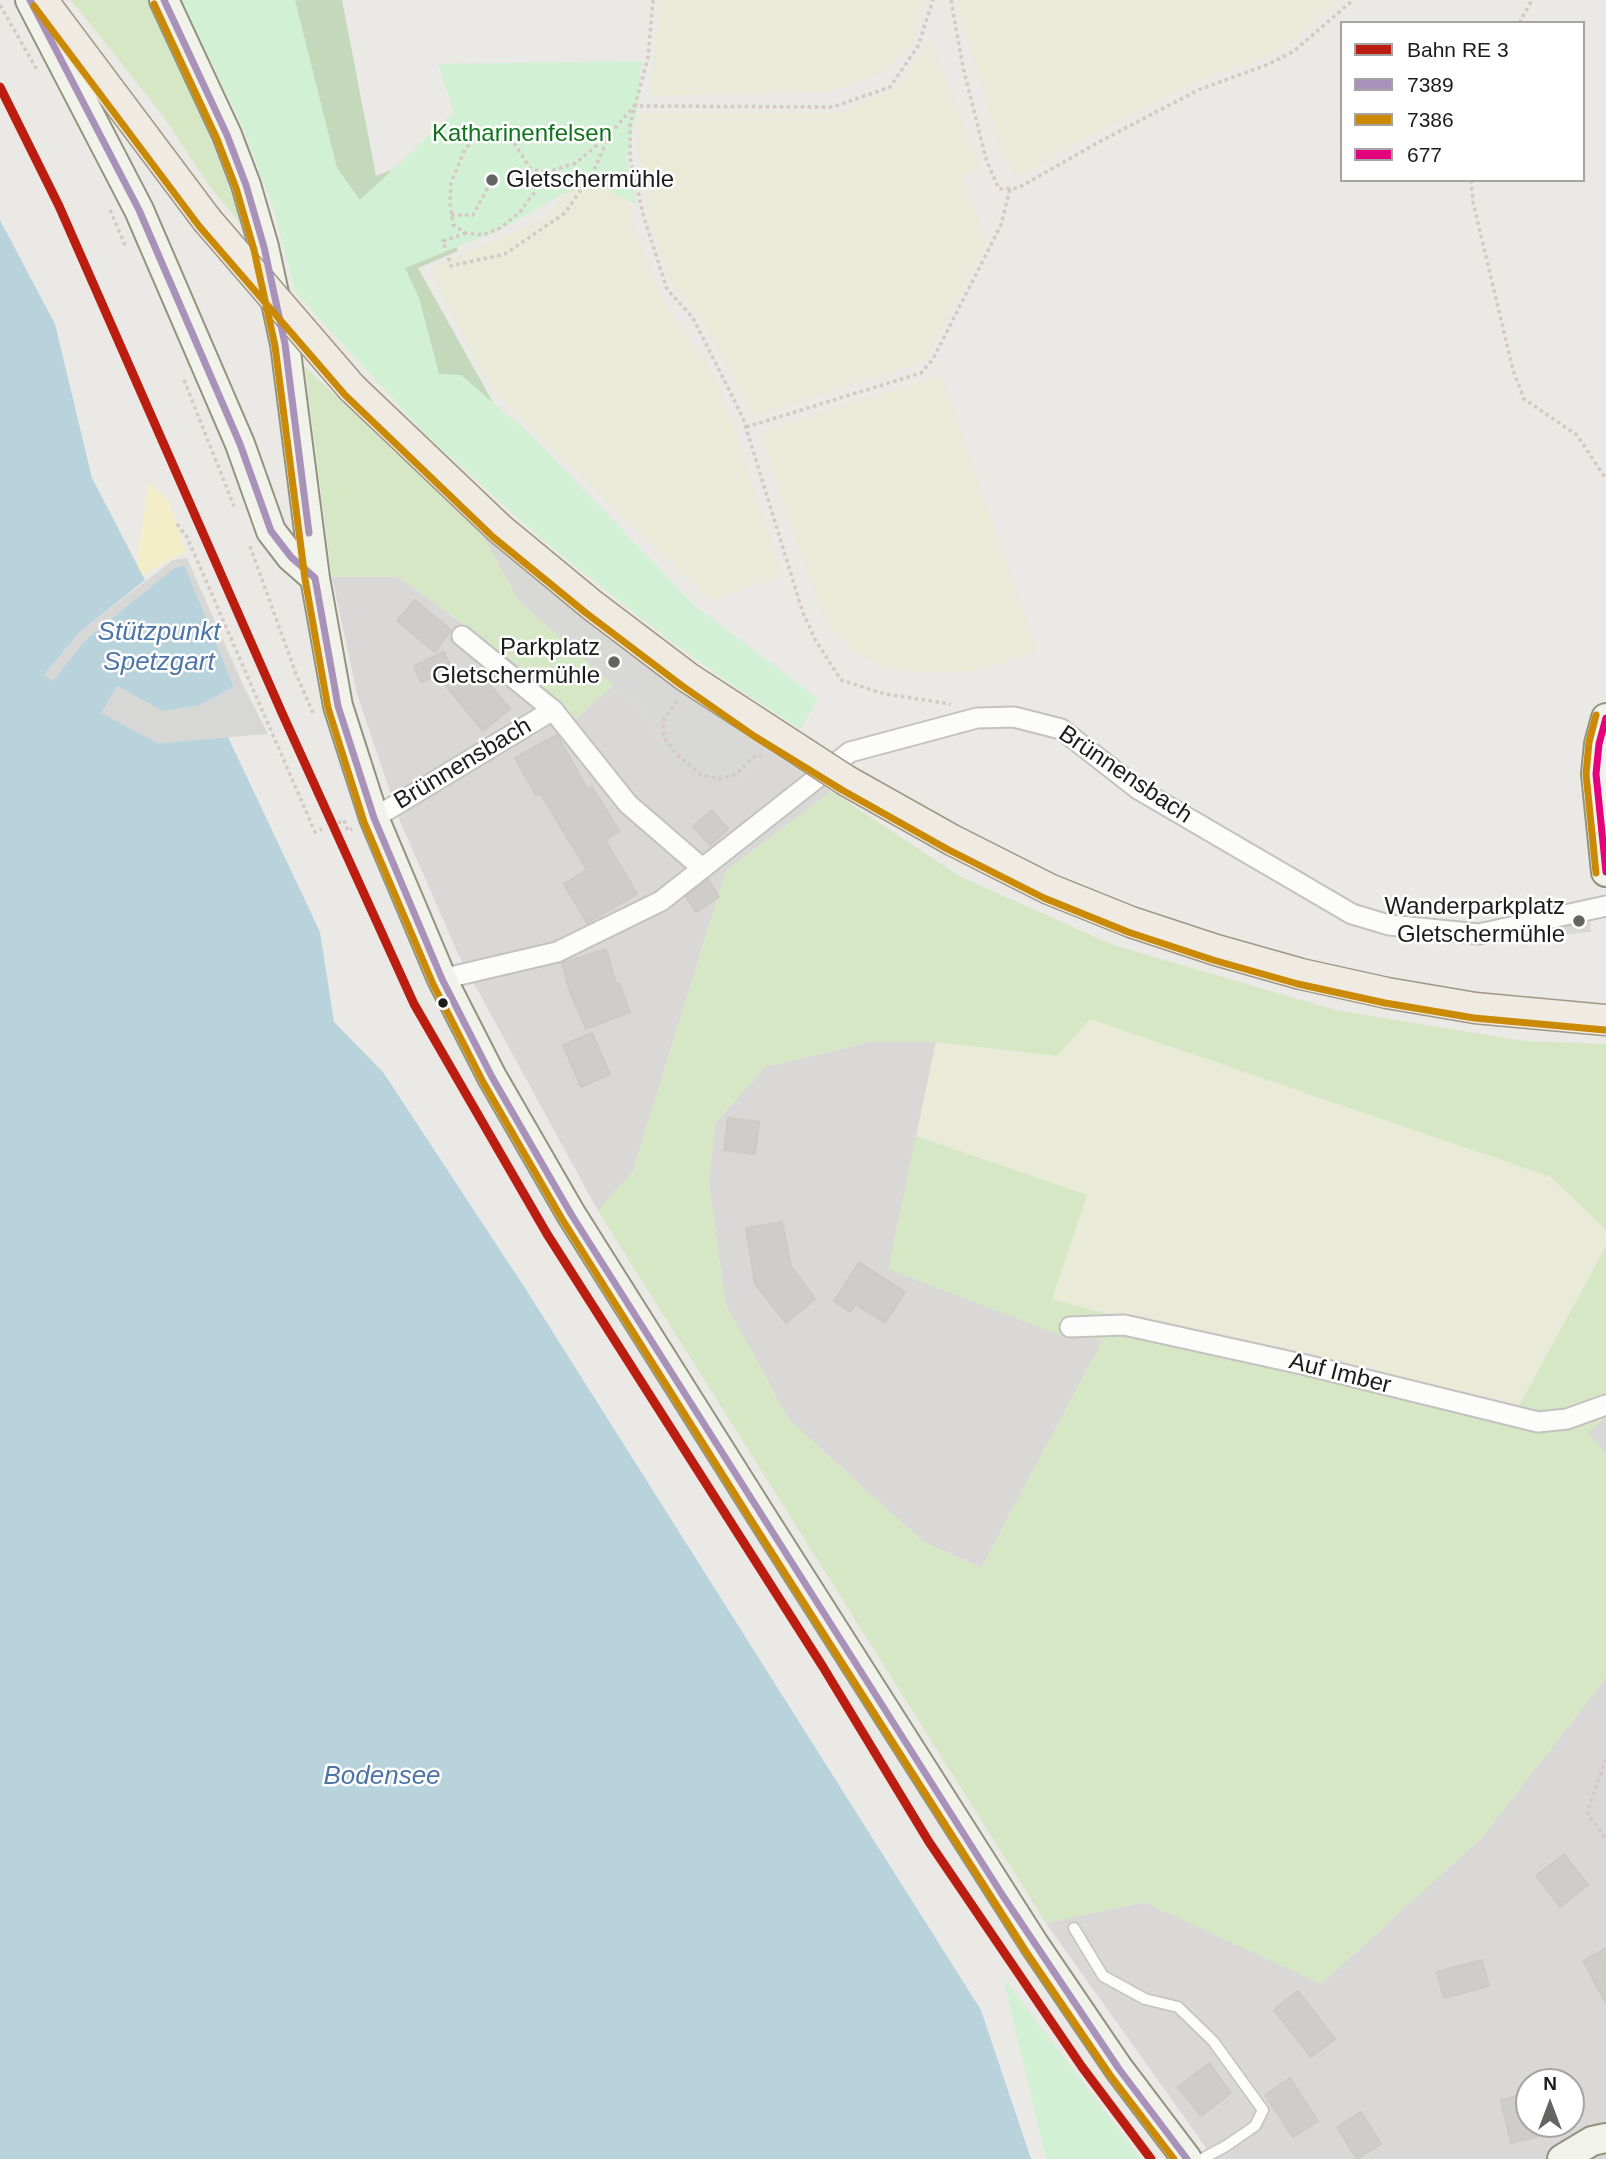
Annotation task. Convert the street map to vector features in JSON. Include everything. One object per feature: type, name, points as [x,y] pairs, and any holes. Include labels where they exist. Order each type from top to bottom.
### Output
[{"type":"main road","points":[[43,3],[207,220],[352,388],[500,529],[592,605],[687,677],[847,780],[952,840],[1049,889],[1131,922],[1301,974],[1387,993],[1475,1008],[1606,1020]]},
{"type":"street","points":[[164,0],[227,135],[246,185],[264,247],[285,344],[315,578],[338,706],[365,822],[492,1077],[571,1214],[1003,1896],[1119,2069],[1187,2159]]},
{"type":"street","points":[[43,3],[139,210],[240,444],[271,531],[291,557],[315,578]]},
{"type":"street","name":"Brünnensbach","points":[[462,636],[553,710],[628,804],[702,868]]},
{"type":"street","name":"Brünnensbach","points":[[365,822],[553,710]]},
{"type":"street","name":"Brünnensbach","points":[[442,979],[557,951],[661,901],[849,752],[977,718],[1014,717],[1061,729],[1138,789],[1352,914],[1389,925],[1479,934],[1606,906]]},
{"type":"street","points":[[1606,718],[1599,744],[1596,774],[1606,872]]},
{"type":"street","name":"Auf Imber","points":[[1070,1327],[1124,1325],[1306,1365],[1538,1422],[1567,1419],[1606,1405]]},
{"type":"street","points":[[1562,2159],[1592,2141],[1606,2138]]},
{"type":"lane","points":[[1074,1928],[1103,1976],[1145,1999],[1178,2007],[1213,2041],[1263,2110],[1255,2126],[1202,2159]]},
{"type":"path","points":[[653,0],[648,57],[630,125],[630,158],[644,218],[667,289],[693,318],[746,427],[803,613],[816,641],[841,680],[886,694],[950,704],[972,711],[977,718]]},
{"type":"path","points":[[610,134],[593,172],[565,213],[505,254],[451,266],[443,240],[466,233],[483,235],[500,228],[519,213],[534,193],[535,183],[545,173],[576,163],[610,134],[634,106],[833,107],[890,87],[918,46],[933,0]]},
{"type":"path","points":[[951,0],[963,68],[986,159],[999,189],[1018,188],[1198,90],[1269,64],[1294,51],[1353,0]]},
{"type":"path","points":[[1520,21],[1532,0]]},
{"type":"path","points":[[0,5],[41,77]]},
{"type":"path","points":[[466,233],[453,225],[451,183],[465,149],[477,136],[509,135],[530,168],[545,173]]},
{"type":"path","points":[[451,215],[473,215],[492,180]]},
{"type":"path","points":[[1471,182],[1473,202],[1513,370],[1524,398],[1577,435],[1606,479]]},
{"type":"path","points":[[746,427],[921,373],[933,359],[1001,225],[1010,189]]},
{"type":"path","points":[[109,209],[125,245]]},
{"type":"path","points":[[183,377],[236,511]]},
{"type":"path","points":[[177,524],[187,537],[315,832],[322,830]]},
{"type":"path","points":[[246,536],[296,674],[318,725]]},
{"type":"path","points":[[677,701],[663,721],[664,738],[675,754],[701,775],[721,779],[736,774],[756,755],[767,754]]},
{"type":"path","points":[[338,822],[344,820],[348,831],[365,822]]},
{"type":"path","points":[[1606,1759],[1587,1813],[1606,1839]]},
{"type":"shaded area","name":"Parkplatz Gletschermühle","points":[[482,535],[609,638],[768,750],[736,779],[714,783],[690,774],[661,743],[646,715],[518,600]]},
{"type":"shaded area","points":[[332,577],[399,577],[521,667],[576,719],[613,685],[646,715],[661,743],[736,779],[768,750],[831,791],[726,871],[633,1171],[598,1211],[459,956],[400,821],[357,694]]},
{"type":"shaded area","name":"Wanderparkplatz Gletschermühle","points":[[1590,916],[1591,932],[1546,936],[1546,927]]},
{"type":"shaded area","points":[[870,1042],[936,1042],[889,1268],[1065,1337],[1103,1340],[981,1568],[922,1541],[789,1420],[725,1303],[709,1183],[715,1123],[765,1067]]},
{"type":"shaded area","points":[[1606,1417],[1606,1454],[1587,1433]]},
{"type":"shaded area","points":[[1606,1678],[1606,2159],[1214,2159],[1046,1923],[1144,1902],[1322,1983],[1482,1837]]},
{"type":"green space","points":[[71,0],[150,0],[194,97],[245,229],[208,184],[163,116]]},
{"type":"green space","name":"Katharinenfelsen","points":[[170,0],[295,0],[337,168],[360,200],[454,112],[438,64],[641,61],[639,102],[627,160],[637,205],[597,184],[562,194],[500,230],[405,268],[419,298],[439,374],[461,375],[532,436],[695,606],[818,699],[800,729],[669,640],[545,542],[427,436],[296,293],[274,210],[244,129],[206,51]]},
{"type":"green space","points":[[178,0],[342,0],[376,176],[435,153],[458,251],[418,268],[500,415],[415,408],[293,210]]},
{"type":"green space","points":[[660,0],[925,0],[913,43],[882,72],[848,86],[826,92],[650,96]]},
{"type":"green space","points":[[959,0],[1340,0],[1286,46],[1261,59],[1198,81],[1142,108],[1027,172],[1015,174],[1003,155],[959,9]]},
{"type":"green space","points":[[930,40],[980,168],[962,177],[987,242],[926,361],[754,416],[701,317],[671,283],[649,221],[639,156],[639,113],[838,113],[899,87]]},
{"type":"green space","points":[[617,138],[634,230],[665,305],[712,373],[733,424],[782,576],[710,600],[496,394],[437,284],[432,267],[548,218],[579,176]]},
{"type":"green space","points":[[305,367],[482,535],[518,600],[613,685],[576,719],[521,667],[399,577],[332,577]]},
{"type":"green space","points":[[941,375],[1037,652],[977,671],[926,673],[886,669],[856,652],[834,632],[823,615],[760,432]]},
{"type":"green space","points":[[831,791],[959,876],[1113,945],[1335,1010],[1524,1041],[1606,1044],[1606,1230],[1551,1177],[1090,1019],[1057,1056],[936,1042],[870,1042],[765,1067],[715,1123],[709,1183],[725,1303],[789,1420],[922,1541],[981,1568],[1103,1340],[1065,1337],[888,1269],[916,1136],[1087,1195],[1052,1299],[1108,1314],[1519,1406],[1606,1246],[1606,1417],[1588,1433],[1606,1454],[1606,1678],[1482,1837],[1321,1984],[1144,1902],[1046,1923],[598,1211],[633,1171],[726,871]]},
{"type":"green space","points":[[1090,1019],[1551,1177],[1606,1230],[1606,1246],[1519,1406],[1108,1314],[1052,1299],[1086,1195],[916,1136],[936,1042],[1057,1056]]},
{"type":"green space","points":[[1003,1977],[1141,2159],[1046,2159]]},
{"type":"sand","points":[[149,482],[169,502],[186,551],[134,580]]},
{"type":"water","name":"Bodensee","points":[[0,220],[55,324],[92,478],[145,580],[80,632],[44,675],[53,680],[86,639],[174,568],[185,565],[234,687],[198,706],[162,711],[117,686],[157,743],[228,737],[320,932],[334,1022],[383,1072],[525,1288],[981,2010],[1031,2159],[0,2159]]},
{"type":"pier","points":[[187,558],[242,683],[268,734],[157,743],[101,713],[117,686],[162,711],[198,706],[234,687],[184,565],[174,568],[86,639],[52,681],[44,675],[80,632],[173,560]]},
{"type":"building","points":[[415,600],[451,630],[435,652],[397,621]]},
{"type":"building","points":[[444,652],[457,682],[475,667],[510,709],[483,731],[437,675],[421,682],[414,666]]},
{"type":"building","points":[[557,735],[588,790],[592,787],[619,831],[605,840],[637,894],[587,923],[564,884],[587,870],[540,793],[536,795],[515,758]]},
{"type":"building","points":[[712,810],[728,829],[710,845],[693,826]]},
{"type":"building","points":[[708,879],[719,897],[696,912],[686,897]]},
{"type":"building","points":[[606,949],[616,984],[619,983],[630,1012],[586,1029],[570,992],[562,963]]},
{"type":"building","points":[[592,1033],[610,1074],[581,1087],[563,1045]]},
{"type":"building","points":[[728,1118],[759,1122],[755,1154],[724,1150]]},
{"type":"building","points":[[782,1222],[791,1266],[815,1299],[786,1323],[755,1284],[746,1228]]},
{"type":"building","points":[[859,1262],[905,1292],[885,1323],[855,1304],[850,1312],[834,1301]]},
{"type":"building","points":[[1564,1854],[1588,1885],[1560,1907],[1536,1876]]},
{"type":"building","points":[[1606,1948],[1606,2003],[1583,1961]]},
{"type":"building","points":[[1482,1960],[1489,1986],[1444,1998],[1437,1972]]},
{"type":"building","points":[[1298,1991],[1335,2039],[1311,2057],[1274,2010]]},
{"type":"building","points":[[1209,2063],[1231,2093],[1201,2116],[1178,2087]]},
{"type":"building","points":[[1290,2078],[1318,2121],[1293,2137],[1265,2095]]},
{"type":"building","points":[[1515,2096],[1515,2138],[1531,2138],[1511,2143],[1501,2100]]},
{"type":"building","points":[[1361,2112],[1381,2144],[1357,2159],[1337,2127]]},
{"type":"transit line","name":"7389","points":[[30,0],[139,210],[240,444],[271,531],[291,557],[315,578],[338,706],[374,818],[442,979],[492,1077],[571,1214],[1003,1896],[1119,2069],[1187,2159]]},
{"type":"transit line","name":"7389","points":[[164,0],[227,135],[246,185],[264,247],[285,344],[309,533]]},
{"type":"transit line","name":"7386","points":[[154,4],[217,139],[236,188],[254,250],[275,346],[305,579],[328,708],[364,822],[433,984],[483,1082],[562,1219],[753,1523],[1025,1950],[1110,2075],[1174,2159]]},
{"type":"transit line","name":"7386","points":[[34,6],[199,226],[345,395],[493,537],[586,613],[754,736],[842,790],[947,849],[1044,898],[1128,932],[1298,984],[1385,1003],[1474,1018],[1605,1030]]},
{"type":"transit line","points":[[0,87],[59,206],[282,713],[414,1004],[547,1234],[823,1667],[929,1842],[1082,2067],[1151,2159]]},
{"type":"transit line","name":"7386","points":[[1596,715],[1589,742],[1586,774],[1596,873]]},
{"type":"transit line","name":"677","points":[[1606,718],[1599,744],[1596,774],[1606,872]]},
{"type":"place","name":"Gletschermühle","points":[[492,180]]},
{"type":"place","name":"Parkplatz Gletschermühle","points":[[614,662]]},
{"type":"place","name":"Wanderparkplatz Gletschermühle","points":[[1579,921]]},
{"type":"water label","name":"Stützpunkt Spetzgart","points":[[159,648]]}]
